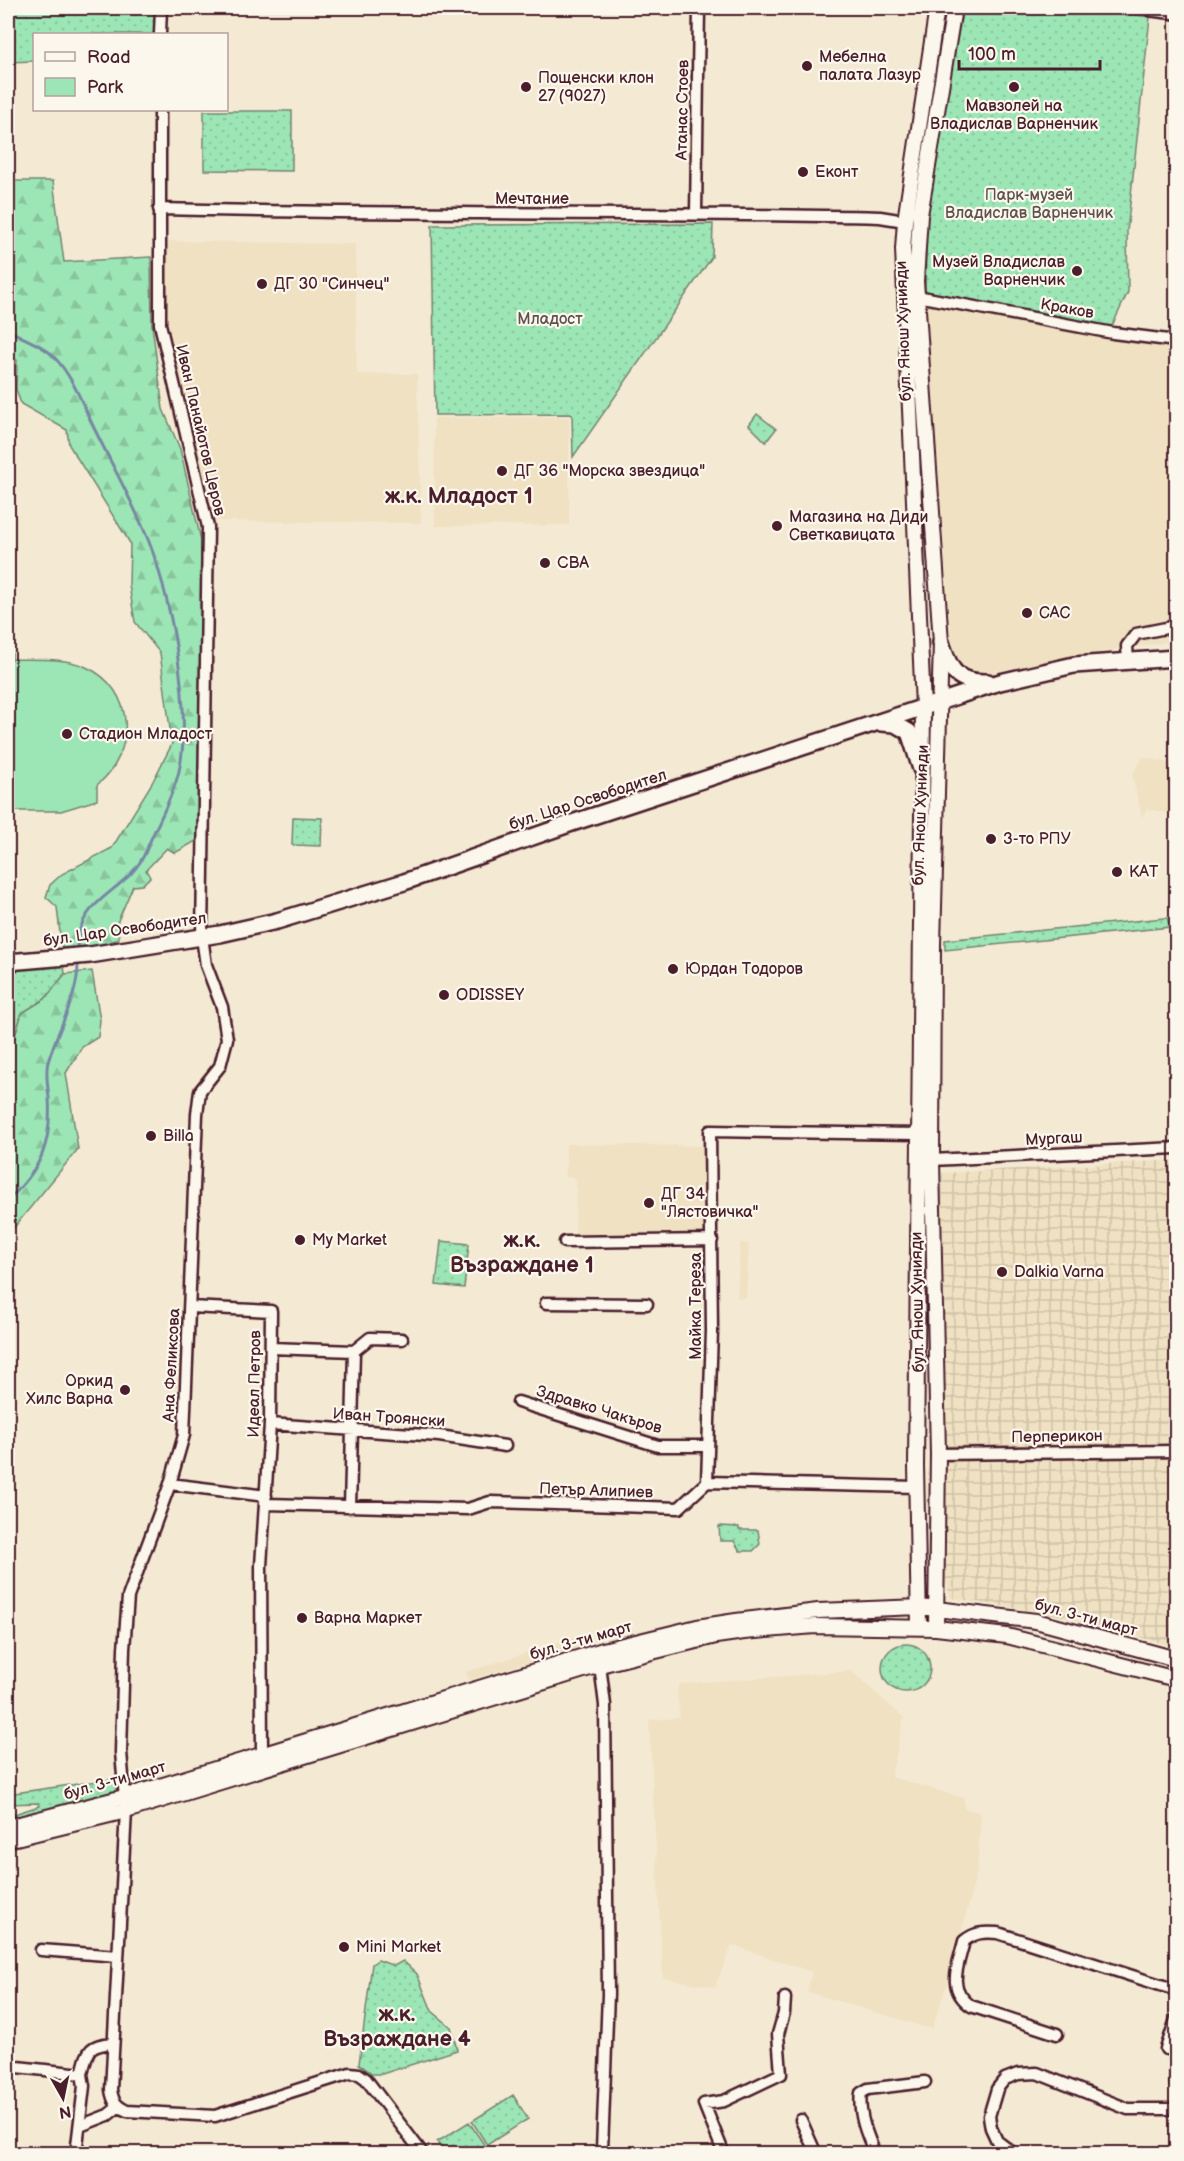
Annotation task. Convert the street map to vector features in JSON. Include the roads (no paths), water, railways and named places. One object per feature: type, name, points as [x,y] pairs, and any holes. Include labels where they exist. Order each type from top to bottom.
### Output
[{"type":"main road","points":[[1152,8],[1176,11]]},
{"type":"main road","points":[[941,642],[947,662],[962,678],[971,682],[1000,682]]},
{"type":"main road","name":"бул. Цар Освободител","points":[[8,962],[90,955],[202,937],[277,921],[1000,682],[1052,668],[1176,658]]},
{"type":"main road","points":[[878,723],[895,724],[909,732],[921,770]]},
{"type":"street","points":[[160,33],[161,8]]},
{"type":"street","name":"Атанас Стоев","points":[[696,213],[699,8]]},
{"type":"street","name":"бул. Янош Хунияди","points":[[920,1626],[917,1487],[917,1134],[922,707],[904,298],[905,221],[937,8]]},
{"type":"street","name":"бул. Янош Хунияди","points":[[936,1628],[938,1454],[932,1160],[933,945],[941,642],[917,296],[920,215],[954,8]]},
{"type":"street","name":"Иван Панайотов Церов","points":[[160,111],[160,324],[208,527],[202,937]]},
{"type":"street","name":"Мечтание","points":[[159,209],[412,214],[696,213],[880,218],[905,221]]},
{"type":"street","name":"Краков","points":[[917,296],[1113,333],[1176,341]]},
{"type":"street","points":[[1128,661],[1127,646],[1136,634],[1176,626]]},
{"type":"street","name":"Ана Феликсова","points":[[118,2107],[112,2100],[111,2090],[125,1804],[121,1741],[128,1597],[170,1484],[184,1435],[200,1090],[220,1066],[227,1039],[222,1007],[206,965],[202,937]]},
{"type":"street","name":"Майка Тереза","points":[[707,1482],[712,1331],[710,1131],[917,1134]]},
{"type":"street","name":"Мургаш","points":[[932,1160],[1176,1148]]},
{"type":"street","points":[[566,1242],[712,1240]]},
{"type":"street","points":[[546,1303],[647,1304]]},
{"type":"street","name":"Идеал Петров","points":[[190,1307],[271,1311],[270,1424],[261,1566],[262,1755]]},
{"type":"street","points":[[350,1507],[354,1351],[370,1338],[402,1339]]},
{"type":"street","points":[[271,1348],[354,1351]]},
{"type":"street","name":"Здравко Чакъров","points":[[518,1402],[658,1446],[708,1446]]},
{"type":"street","name":"Иван Троянски","points":[[270,1424],[439,1436],[505,1446]]},
{"type":"street","name":"Перперикон","points":[[938,1454],[1176,1451]]},
{"type":"street","points":[[707,1482],[917,1487]]},
{"type":"street","name":"Петър Алипиев","points":[[170,1484],[266,1500],[350,1507],[468,1509],[490,1502],[679,1508],[707,1482]]},
{"type":"street","name":"бул. 3-ти март","points":[[8,1827],[125,1804],[262,1755],[603,1650],[697,1627],[818,1611],[920,1607],[1036,1621],[1176,1659]]},
{"type":"street","points":[[1031,1641],[1036,1621]]},
{"type":"street","name":"бул. 3-ти март","points":[[8,1840],[600,1665],[716,1636],[744,1632],[815,1626],[920,1626],[1031,1641],[1176,1679]]},
{"type":"street","points":[[600,1665],[605,1705],[608,1983],[600,2152]]},
{"type":"street","points":[[1057,2034],[971,2006],[960,1998],[956,1991],[956,1977],[964,1941],[972,1934],[998,1933],[1176,1990]]},
{"type":"street","points":[[41,1950],[118,1956]]},
{"type":"street","points":[[724,2154],[704,2104],[724,2101],[781,2074],[778,2034],[784,2013],[785,1998]]},
{"type":"street","points":[[1176,2020],[1176,2040]]},
{"type":"street","points":[[1166,2049],[1176,2020]]},
{"type":"street","points":[[76,2154],[84,2086],[82,2074],[90,2048],[96,2044],[113,2043]]},
{"type":"street","points":[[1176,2064],[1176,2085]]},
{"type":"street","points":[[8,2066],[82,2074]]},
{"type":"street","points":[[80,2126],[108,2115],[118,2107],[127,2111],[215,2116],[350,2073],[359,2074],[366,2079],[423,2154]]},
{"type":"street","points":[[1014,2154],[997,2141],[989,2116],[997,2089],[1005,2079],[1018,2074],[1037,2073],[1128,2109],[1147,2111],[1163,2107],[1176,2109]]},
{"type":"street","points":[[875,2154],[865,2127],[860,2102],[861,2093],[868,2089],[925,2082]]},
{"type":"street","points":[[801,2120],[816,2154]]},
{"type":"waterway","points":[[8,329],[49,352],[67,373],[127,493],[154,554],[170,615],[181,683],[183,745],[173,791],[138,865],[85,918],[79,933],[77,951]]},
{"type":"waterway","points":[[8,1200],[29,1177],[42,1155],[46,1142],[49,1114],[47,1066],[72,1000],[78,961]]},
{"type":"place","name":"Мебелна палата Лазур","points":[[807,66]]},
{"type":"place","name":"Пощенски клон 27 (9027)","points":[[526,87]]},
{"type":"place","name":"Мавзолей на Владислав Варненчик","points":[[1014,87]]},
{"type":"place","name":"Еконт","points":[[803,172]]},
{"type":"place","name":"Музей Владислав Варненчик","points":[[1077,271]]},
{"type":"place","name":"ДГ 30 \"Синчец\"","points":[[262,284]]},
{"type":"place","name":"ДГ 36 \"Морска звездица\"","points":[[502,471]]},
{"type":"place","name":"Магазина на Диди Светкавицата","points":[[777,526]]},
{"type":"place","name":"CBA","points":[[545,563]]},
{"type":"place","name":"САС","points":[[1027,613]]},
{"type":"place","name":"Стадион Младост","points":[[67,734]]},
{"type":"place","name":"3-то РПУ","points":[[991,839]]},
{"type":"place","name":"КАТ","points":[[1117,872]]},
{"type":"place","name":"Юрдан Тодоров","points":[[673,969]]},
{"type":"place","name":"ODISSEY","points":[[444,995]]},
{"type":"place","name":"Billa","points":[[151,1136]]},
{"type":"place","name":"ДГ 34 \"Лястовичка\"","points":[[649,1203]]},
{"type":"place","name":"My Market","points":[[300,1240]]},
{"type":"place","name":"Dalkia Varna","points":[[1002,1272]]},
{"type":"place","name":"Оркид Хилс Варна","points":[[125,1390]]},
{"type":"place","name":"Варна Маркет","points":[[302,1618]]},
{"type":"place","name":"Mini Market","points":[[344,1947]]},
{"type":"district","name":"ж.к. Младост 1","points":[[459,496]]},
{"type":"district","name":"ж.к. Възраждане 1","points":[[522,1252]]},
{"type":"district","name":"ж.к. Възраждане 4","points":[[397,2026]]},
{"type":"park label","name":"Парк-музей Владислав Варненчик","points":[[1029,204]]},
{"type":"park label","name":"Младост","points":[[550,319]]}]
